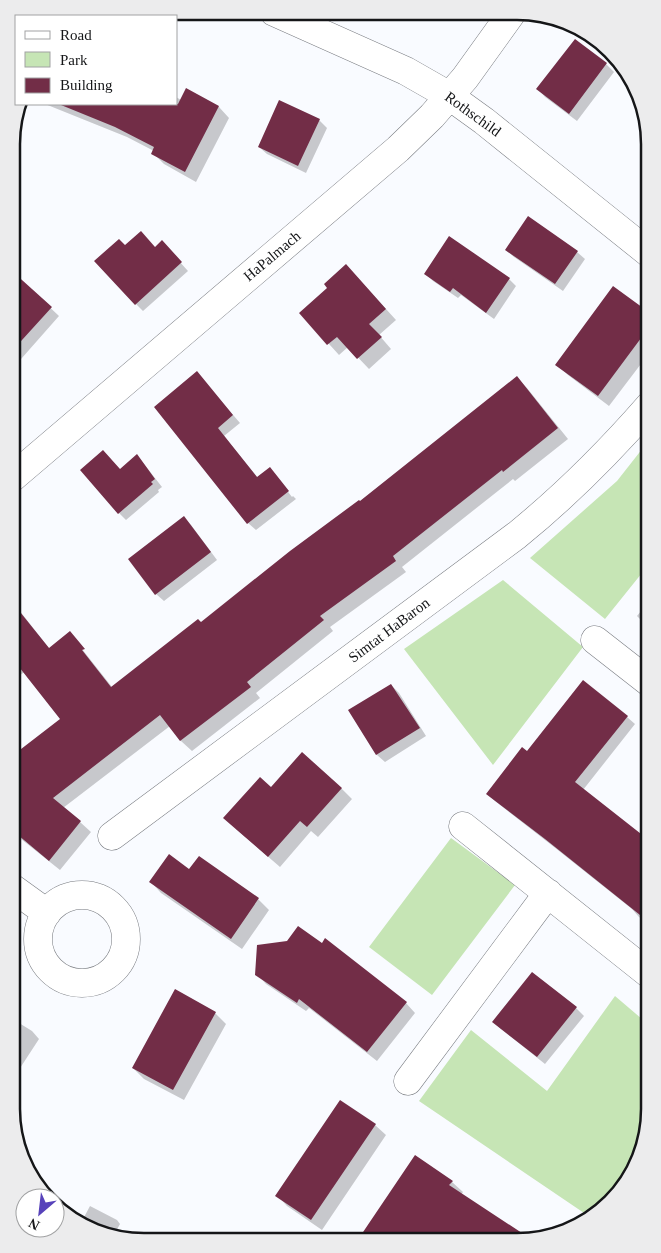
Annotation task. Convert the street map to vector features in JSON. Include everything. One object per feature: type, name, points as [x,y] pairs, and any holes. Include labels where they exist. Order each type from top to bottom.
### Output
[{"type":"street","name":"Rothschild","points":[[292,20],[406,72],[449,96],[507,139],[641,247]]},
{"type":"street","name":"HaPalmach","points":[[20,471],[398,149],[432,116],[465,78],[507,20]]},
{"type":"street","name":"Simtat HaBaron","points":[[112,836],[517,535],[584,476],[641,415]]},
{"type":"street","points":[[595,640],[641,676]]},
{"type":"street","points":[[463,826],[641,967]]},
{"type":"street","points":[[20,893],[46,913]]},
{"type":"street","points":[[408,1082],[548,893]]},
{"type":"green space","points":[[641,450],[641,574],[605,619],[530,558],[617,481]]},
{"type":"green space","points":[[503,580],[583,647],[493,765],[404,649]]},
{"type":"green space","points":[[451,838],[515,885],[432,995],[369,947]]},
{"type":"green space","points":[[615,996],[641,1018],[641,1117],[637,1141],[632,1156],[615,1184],[605,1197],[584,1213],[419,1101],[471,1030],[547,1091]]},
{"type":"building","points":[[575,39],[607,63],[569,114],[536,89]]},
{"type":"building","points":[[186,88],[219,106],[185,172],[151,154],[154,147],[115,127],[61,105],[178,105]]},
{"type":"building","points":[[279,100],[320,119],[298,166],[258,147]]},
{"type":"building","points":[[528,216],[578,251],[555,284],[505,250]]},
{"type":"building","points":[[141,231],[155,247],[162,240],[182,262],[135,305],[94,261],[119,239],[125,245]]},
{"type":"building","points":[[449,236],[510,278],[486,313],[453,288],[450,292],[424,274]]},
{"type":"building","points":[[346,264],[386,309],[369,324],[382,337],[357,359],[337,337],[327,345],[299,313],[327,288],[324,284]]},
{"type":"building","points":[[20,278],[52,307],[20,342]]},
{"type":"building","points":[[613,286],[641,306],[641,338],[598,396],[555,365]]},
{"type":"building","points":[[197,371],[233,415],[218,428],[257,477],[270,467],[289,491],[247,524],[154,407]]},
{"type":"building","points":[[517,376],[558,428],[393,556],[396,561],[320,616],[324,620],[247,682],[251,687],[180,741],[160,715],[53,798],[81,821],[49,861],[20,837],[20,750],[60,719],[20,668],[20,612],[49,648],[70,631],[85,649],[82,650],[111,687],[198,619],[201,622],[290,551],[360,501]]},
{"type":"building","points":[[103,450],[120,469],[137,454],[155,479],[151,482],[153,484],[118,514],[80,470]]},
{"type":"building","points":[[184,516],[211,552],[155,595],[128,559]]},
{"type":"building","points":[[583,680],[628,716],[575,782],[641,834],[641,916],[486,794],[522,747],[527,751]]},
{"type":"building","points":[[391,684],[420,728],[376,755],[348,710]]},
{"type":"building","points":[[302,752],[342,788],[307,827],[300,821],[268,857],[223,818],[260,777],[271,787]]},
{"type":"building","points":[[169,854],[189,869],[199,856],[259,898],[231,939],[149,882]]},
{"type":"building","points":[[298,926],[322,943],[325,938],[407,1002],[367,1052],[299,999],[297,1003],[255,975],[257,945],[287,941]]},
{"type":"building","points":[[532,972],[577,1007],[537,1057],[492,1022]]},
{"type":"building","points":[[175,989],[216,1012],[173,1090],[132,1068]]},
{"type":"building","points":[[340,1100],[376,1124],[311,1220],[275,1196]]},
{"type":"building","points":[[415,1155],[453,1181],[449,1185],[522,1233],[517,1233],[362,1233]]}]
